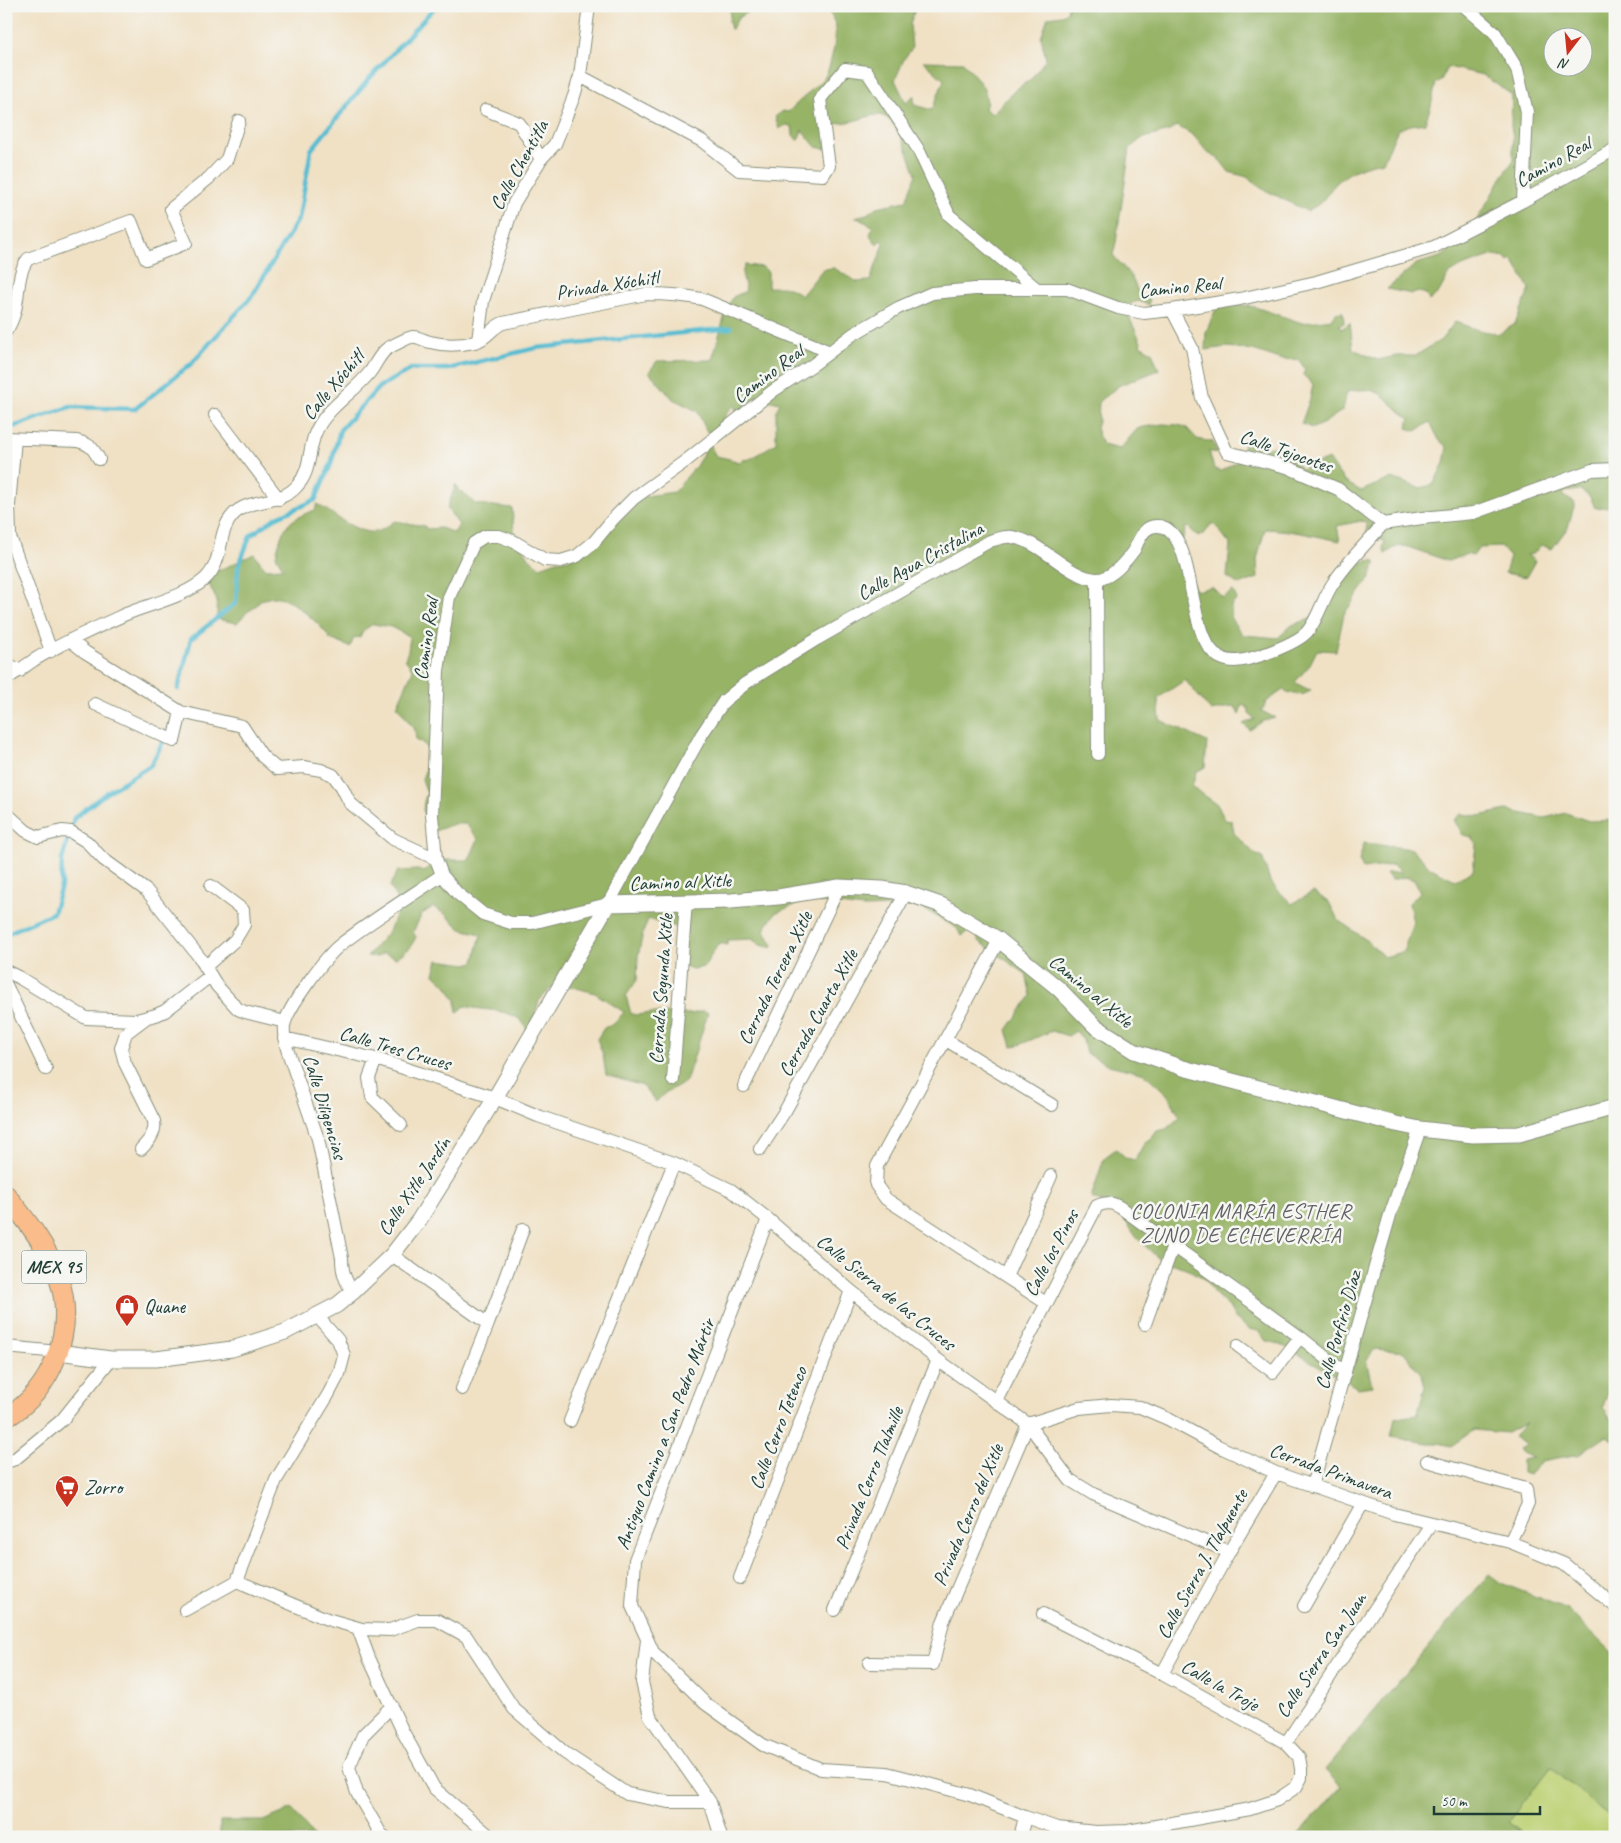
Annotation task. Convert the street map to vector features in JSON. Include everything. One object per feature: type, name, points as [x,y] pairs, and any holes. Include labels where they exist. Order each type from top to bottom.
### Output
[{"type":"main road","name":"MEX 95","points":[[6,1195],[50,1256],[59,1278],[64,1310],[63,1330],[52,1369],[40,1389],[25,1405],[6,1418]]},
{"type":"street","name":"Calle Chentitla","points":[[478,341],[483,301],[514,203],[541,160],[555,144],[574,96],[580,76],[589,6]]},
{"type":"street","points":[[1464,6],[1495,33],[1517,69],[1527,112],[1522,201]]},
{"type":"street","points":[[580,76],[702,141],[739,170],[823,175],[829,166],[820,99],[845,69],[867,72],[918,149],[949,215],[1036,288]]},
{"type":"street","points":[[486,110],[519,123],[541,160]]},
{"type":"street","points":[[6,331],[16,313],[22,266],[28,259],[131,221],[146,259],[186,243],[171,209],[210,178],[227,159],[238,122]]},
{"type":"street","name":"Camino Real","points":[[608,904],[532,923],[511,923],[483,914],[457,893],[442,875],[436,859],[432,815],[438,671],[449,598],[474,543],[485,536],[499,536],[513,541],[545,560],[561,561],[577,556],[594,542],[613,518],[634,498],[687,460],[773,391],[852,335],[898,308],[932,293],[975,289],[1067,289],[1118,308],[1144,313],[1240,299],[1316,282],[1434,247],[1615,149]]},
{"type":"street","name":"Privada Xóchitl","points":[[478,341],[489,334],[496,326],[503,323],[646,294],[664,294],[702,299],[830,352]]},
{"type":"street","name":"Calle Tejocotes","points":[[1172,310],[1192,348],[1202,398],[1227,452],[1287,467],[1338,489],[1383,524]]},
{"type":"street","name":"Calle Xóchitl","points":[[6,679],[70,640],[128,613],[178,595],[205,579],[218,562],[226,525],[234,514],[251,504],[279,499],[297,487],[308,469],[311,450],[320,424],[369,373],[387,348],[412,337],[440,344],[478,341]]},
{"type":"street","points":[[215,415],[279,499]]},
{"type":"street","points":[[51,650],[10,537],[10,438],[87,443],[93,448],[98,460]]},
{"type":"street","points":[[1098,754],[1097,579],[1110,575],[1132,551],[1146,530],[1154,526],[1162,526],[1170,531],[1177,540],[1203,638],[1213,653],[1225,661],[1240,661],[1288,645],[1308,632],[1333,582],[1383,524],[1473,513],[1592,470],[1615,469]]},
{"type":"street","name":"Calle Agua Cristalina","points":[[608,904],[702,734],[724,700],[746,683],[816,639],[990,541],[1010,537],[1028,542],[1080,574],[1097,579]]},
{"type":"street","points":[[70,640],[85,652],[181,712],[242,726],[262,756],[277,769],[304,767],[322,770],[333,775],[350,803],[393,838],[436,859]]},
{"type":"street","points":[[6,664],[20,670]]},
{"type":"street","points":[[95,704],[174,741],[181,712]]},
{"type":"street","points":[[6,813],[26,831],[38,837],[67,832],[87,842],[104,859],[147,891],[238,1009],[285,1022]]},
{"type":"street","name":"Calle Diligencias","points":[[354,1292],[344,1274],[318,1139],[284,1038],[285,1022],[288,1013],[304,988],[339,946],[442,875]]},
{"type":"street","points":[[6,971],[86,1018],[136,1020],[165,1011],[207,971],[235,940],[244,925],[243,910],[211,886]]},
{"type":"street","name":"Camino al Xitle","points":[[608,904],[730,901],[769,898],[839,887],[882,889],[906,893],[941,905],[999,940],[1059,989],[1096,1026],[1134,1051],[1183,1068],[1420,1129],[1473,1135],[1519,1134],[1615,1106]]},
{"type":"street","name":"Cerrada Tercera Xitle","points":[[744,1086],[839,887]]},
{"type":"street","name":"Cerrada Cuarta Xitle","points":[[760,1149],[785,1111],[906,893]]},
{"type":"street","name":"Cerrada Segunda Xitle","points":[[673,1080],[686,901]]},
{"type":"street","name":"Calle Xitle Jardín","points":[[58,1352],[111,1359],[156,1359],[232,1349],[285,1332],[337,1305],[354,1292],[392,1255],[419,1220],[495,1098],[608,904]]},
{"type":"street","points":[[999,940],[876,1166],[876,1185],[886,1199],[1046,1303]]},
{"type":"street","points":[[6,985],[46,1069]]},
{"type":"street","points":[[141,1149],[153,1133],[154,1120],[125,1063],[121,1048],[126,1033],[146,1018]]},
{"type":"street","name":"Calle Tres Cruces","points":[[284,1038],[376,1059],[495,1098]]},
{"type":"street","points":[[946,1040],[1052,1105]]},
{"type":"street","points":[[376,1059],[369,1078],[372,1097],[401,1125]]},
{"type":"street","name":"Calle Sierra de las Cruces","points":[[495,1098],[538,1116],[674,1163],[731,1190],[768,1219],[851,1291],[938,1360],[1028,1424],[1070,1480],[1093,1494],[1229,1552]]},
{"type":"street","name":"Calle Porfirio Díaz","points":[[1312,1486],[1390,1215],[1420,1129]]},
{"type":"street","points":[[570,1421],[674,1163]]},
{"type":"street","points":[[1006,1277],[1051,1176]]},
{"type":"street","name":"Calle los Pinos","points":[[996,1400],[1097,1206],[1105,1203],[1113,1203],[1300,1337],[1345,1373]]},
{"type":"street","name":"Antiguo Camino a San Pedro Mártir","points":[[768,1219],[635,1560],[632,1606],[653,1652],[706,1704],[763,1745],[821,1769],[887,1773],[970,1795],[1058,1828],[1131,1834]]},
{"type":"street","points":[[462,1389],[523,1229]]},
{"type":"street","points":[[1146,1324],[1173,1246]]},
{"type":"street","points":[[392,1255],[488,1324]]},
{"type":"street","name":"Calle Cerro Tetenco","points":[[740,1578],[851,1291]]},
{"type":"street","points":[[185,1610],[237,1581],[276,1480],[339,1374],[344,1354],[338,1340],[317,1316]]},
{"type":"street","points":[[1238,1346],[1273,1372],[1300,1337]]},
{"type":"street","points":[[6,1347],[58,1352]]},
{"type":"street","points":[[6,1462],[15,1458],[62,1420],[111,1359]]},
{"type":"street","name":"Privada Cerro Tlalmille","points":[[835,1610],[938,1360]]},
{"type":"street","name":"Cerrada Primavera","points":[[1028,1424],[1079,1408],[1111,1405],[1140,1407],[1276,1473],[1394,1514],[1510,1542],[1564,1564],[1615,1606]]},
{"type":"street","name":"Privada Cerro del Xitle","points":[[869,1663],[933,1664],[943,1622],[1028,1424]]},
{"type":"street","points":[[1427,1461],[1526,1489],[1528,1504],[1510,1542]]},
{"type":"street","name":"Calle Sierra J. Tlalpuente","points":[[1162,1674],[1229,1552],[1276,1473]]},
{"type":"street","points":[[1304,1606],[1363,1503]]},
{"type":"street","name":"Calle Sierra San Juan","points":[[1131,1834],[1250,1809],[1277,1800],[1296,1787],[1302,1778],[1302,1768],[1299,1757],[1286,1742],[1431,1524]]},
{"type":"street","points":[[237,1581],[327,1619],[358,1628],[390,1630],[418,1620],[437,1620],[466,1636],[514,1709],[572,1758],[627,1794],[670,1802],[710,1802]]},
{"type":"street","name":"Calle la Troje","points":[[1043,1614],[1162,1674],[1286,1742]]},
{"type":"street","points":[[358,1628],[369,1658],[403,1732],[434,1788],[492,1837]]},
{"type":"street","points":[[648,1640],[642,1682],[650,1716],[710,1802],[721,1837]]},
{"type":"street","points":[[385,1837],[381,1834],[357,1793],[349,1767],[363,1735],[392,1706]]},
{"type":"street","points":[[1020,1837],[1025,1817]]},
{"type":"green space","points":[[731,6],[758,6],[739,17],[731,30],[729,21]]},
{"type":"green space","points":[[827,6],[916,6],[910,24],[912,48],[904,59],[895,80],[906,103],[914,95],[914,105],[932,110],[944,80],[923,61],[963,62],[984,89],[987,102],[985,109],[992,114],[1015,90],[1031,79],[1046,59],[1041,37],[1048,17],[1062,15],[1067,12],[1068,6],[1615,6],[1615,506],[1595,508],[1590,497],[1580,490],[1564,492],[1563,496],[1575,503],[1568,527],[1552,549],[1541,545],[1533,554],[1527,555],[1535,561],[1526,577],[1505,573],[1510,557],[1501,547],[1479,548],[1473,556],[1467,554],[1448,561],[1405,546],[1396,547],[1385,554],[1383,547],[1385,541],[1370,537],[1367,533],[1366,522],[1361,521],[1337,526],[1340,541],[1294,532],[1265,529],[1257,559],[1258,578],[1239,585],[1227,577],[1230,544],[1215,525],[1211,524],[1205,533],[1199,536],[1186,527],[1176,562],[1187,571],[1196,591],[1212,587],[1223,598],[1233,591],[1237,599],[1231,606],[1231,619],[1243,635],[1278,638],[1292,625],[1310,619],[1331,598],[1342,584],[1352,564],[1373,560],[1376,562],[1370,578],[1344,614],[1336,651],[1317,650],[1309,666],[1295,682],[1311,690],[1301,695],[1283,690],[1266,702],[1264,708],[1260,710],[1275,718],[1263,721],[1250,730],[1243,724],[1255,719],[1249,714],[1249,709],[1242,704],[1239,715],[1235,706],[1211,711],[1185,680],[1158,698],[1160,720],[1207,742],[1205,767],[1196,772],[1192,787],[1217,804],[1225,820],[1232,821],[1234,833],[1256,855],[1262,856],[1270,882],[1292,904],[1313,892],[1329,902],[1338,920],[1365,939],[1384,957],[1403,952],[1413,922],[1409,903],[1420,892],[1414,880],[1405,877],[1391,880],[1386,873],[1402,872],[1393,865],[1363,869],[1359,861],[1364,843],[1412,849],[1431,868],[1455,880],[1473,871],[1476,844],[1472,837],[1463,835],[1454,820],[1461,814],[1479,816],[1506,810],[1544,818],[1566,813],[1589,821],[1615,820],[1615,1375],[1612,1377],[1603,1407],[1611,1420],[1615,1420],[1615,1442],[1607,1436],[1577,1456],[1541,1461],[1529,1475],[1522,1473],[1522,1460],[1533,1458],[1522,1453],[1519,1449],[1526,1445],[1513,1437],[1526,1423],[1507,1433],[1474,1430],[1451,1446],[1391,1437],[1395,1418],[1417,1415],[1425,1387],[1422,1375],[1404,1352],[1375,1349],[1366,1360],[1372,1386],[1358,1388],[1280,1344],[1266,1341],[1258,1331],[1249,1329],[1241,1323],[1235,1318],[1229,1307],[1214,1293],[1206,1280],[1189,1269],[1160,1260],[1136,1237],[1118,1209],[1091,1198],[1104,1158],[1116,1149],[1126,1158],[1135,1160],[1145,1142],[1151,1139],[1157,1131],[1166,1129],[1180,1117],[1167,1094],[1145,1074],[1109,1065],[1086,1053],[1083,1040],[1076,1031],[1068,1036],[1052,1031],[1019,1045],[1012,1046],[1007,1030],[1031,996],[1026,974],[979,941],[972,929],[961,936],[957,928],[920,907],[864,908],[823,903],[809,899],[775,913],[764,930],[773,945],[772,948],[760,945],[752,939],[728,940],[727,945],[719,943],[704,967],[693,969],[681,965],[684,929],[648,919],[638,956],[637,980],[626,996],[631,1014],[691,1014],[704,1011],[708,1013],[686,1081],[665,1093],[656,1102],[643,1086],[606,1075],[603,1055],[597,1039],[604,1028],[615,1023],[624,1012],[595,993],[565,985],[550,989],[539,1001],[529,1034],[524,1024],[518,1018],[504,1012],[465,1006],[457,1013],[456,1000],[445,984],[434,974],[438,960],[467,964],[474,962],[481,934],[461,929],[445,914],[433,907],[422,914],[413,932],[416,937],[410,948],[396,958],[384,953],[377,957],[367,956],[389,931],[400,906],[390,886],[398,871],[418,870],[424,872],[438,860],[469,860],[478,839],[466,824],[454,824],[429,833],[427,828],[423,809],[427,793],[422,779],[431,755],[422,742],[416,741],[415,730],[397,706],[413,670],[405,659],[410,637],[391,627],[373,624],[364,630],[360,637],[354,638],[350,647],[330,639],[308,615],[292,603],[279,597],[260,600],[237,623],[217,619],[217,601],[208,582],[208,572],[204,566],[214,563],[218,571],[254,554],[266,569],[283,568],[276,556],[284,531],[292,521],[315,510],[317,504],[346,523],[363,531],[379,531],[395,521],[425,526],[426,529],[441,528],[454,533],[459,525],[447,508],[456,484],[459,492],[463,492],[475,504],[512,508],[514,531],[529,558],[540,567],[569,559],[626,509],[646,496],[674,492],[696,466],[709,444],[716,456],[739,462],[750,459],[776,443],[776,412],[780,403],[758,398],[745,404],[743,414],[737,412],[733,405],[725,416],[722,430],[712,442],[697,411],[673,399],[649,372],[657,361],[712,360],[726,311],[733,297],[746,291],[742,273],[745,265],[763,267],[768,272],[768,287],[789,288],[801,296],[823,269],[834,268],[857,282],[870,281],[884,244],[880,240],[877,245],[870,235],[873,226],[855,217],[867,214],[877,207],[906,201],[916,174],[902,138],[890,121],[884,116],[876,115],[838,123],[830,131],[826,149],[816,147],[802,130],[798,141],[793,135],[792,126],[786,125],[779,129],[775,117],[783,111],[788,112],[825,77],[834,48],[836,26]],"holes":[[[1448,67],[1483,75],[1512,95],[1513,161],[1469,233],[1443,256],[1416,264],[1387,289],[1412,294],[1419,292],[1426,294],[1429,301],[1439,292],[1449,274],[1462,266],[1494,255],[1505,257],[1508,262],[1512,259],[1530,289],[1515,324],[1499,334],[1478,330],[1455,322],[1441,340],[1415,356],[1396,356],[1378,360],[1353,349],[1350,323],[1341,329],[1339,325],[1344,323],[1343,312],[1336,313],[1332,319],[1302,323],[1255,307],[1219,302],[1206,332],[1205,350],[1227,347],[1253,350],[1280,359],[1299,360],[1305,369],[1303,375],[1313,384],[1301,424],[1313,428],[1324,423],[1343,410],[1347,392],[1359,390],[1369,390],[1383,396],[1410,419],[1407,428],[1416,431],[1430,422],[1439,440],[1447,447],[1444,463],[1433,485],[1419,488],[1392,478],[1361,491],[1344,481],[1329,459],[1301,469],[1280,445],[1261,450],[1245,440],[1240,460],[1221,471],[1214,469],[1209,451],[1218,454],[1213,442],[1197,439],[1187,428],[1179,425],[1162,424],[1138,428],[1120,449],[1102,445],[1096,428],[1099,401],[1120,385],[1159,370],[1152,352],[1140,345],[1141,342],[1128,315],[1131,303],[1139,301],[1148,305],[1150,299],[1140,296],[1131,276],[1113,255],[1130,148],[1141,139],[1169,131],[1177,126],[1193,135],[1208,153],[1219,159],[1229,172],[1247,177],[1261,188],[1307,211],[1324,199],[1337,182],[1349,174],[1362,167],[1383,162],[1398,129],[1425,123],[1436,83],[1441,80]]]},
{"type":"green space","points":[[1489,1574],[1501,1583],[1567,1609],[1615,1656],[1615,1821],[1550,1767],[1508,1822],[1527,1837],[1296,1837],[1341,1787],[1325,1770]]},
{"type":"green space","points":[[1550,1767],[1615,1821],[1615,1837],[1527,1837],[1508,1822]]},
{"type":"green space","points":[[292,1809],[314,1837],[220,1837],[220,1821],[263,1821]]},
{"type":"waterway","points":[[7,429],[70,407],[135,409],[192,363],[252,296],[299,218],[311,150],[368,80],[436,6]]},
{"type":"waterway","points":[[178,689],[191,639],[236,603],[238,568],[250,536],[275,518],[315,500],[331,464],[340,430],[379,387],[411,369],[448,369],[536,348],[731,328]]},
{"type":"waterway","points":[[8,933],[53,913],[61,886],[62,860],[74,818],[106,793],[151,765],[172,724]]},
{"type":"place","name":"Quane","points":[[127,1327]]},
{"type":"place","name":"Zorro","points":[[67,1508]]},
{"type":"district","name":"COLONIA MARÍA ESTHER ZUNO DE ECHEVERRÍA","points":[[1241,1223]]}]
